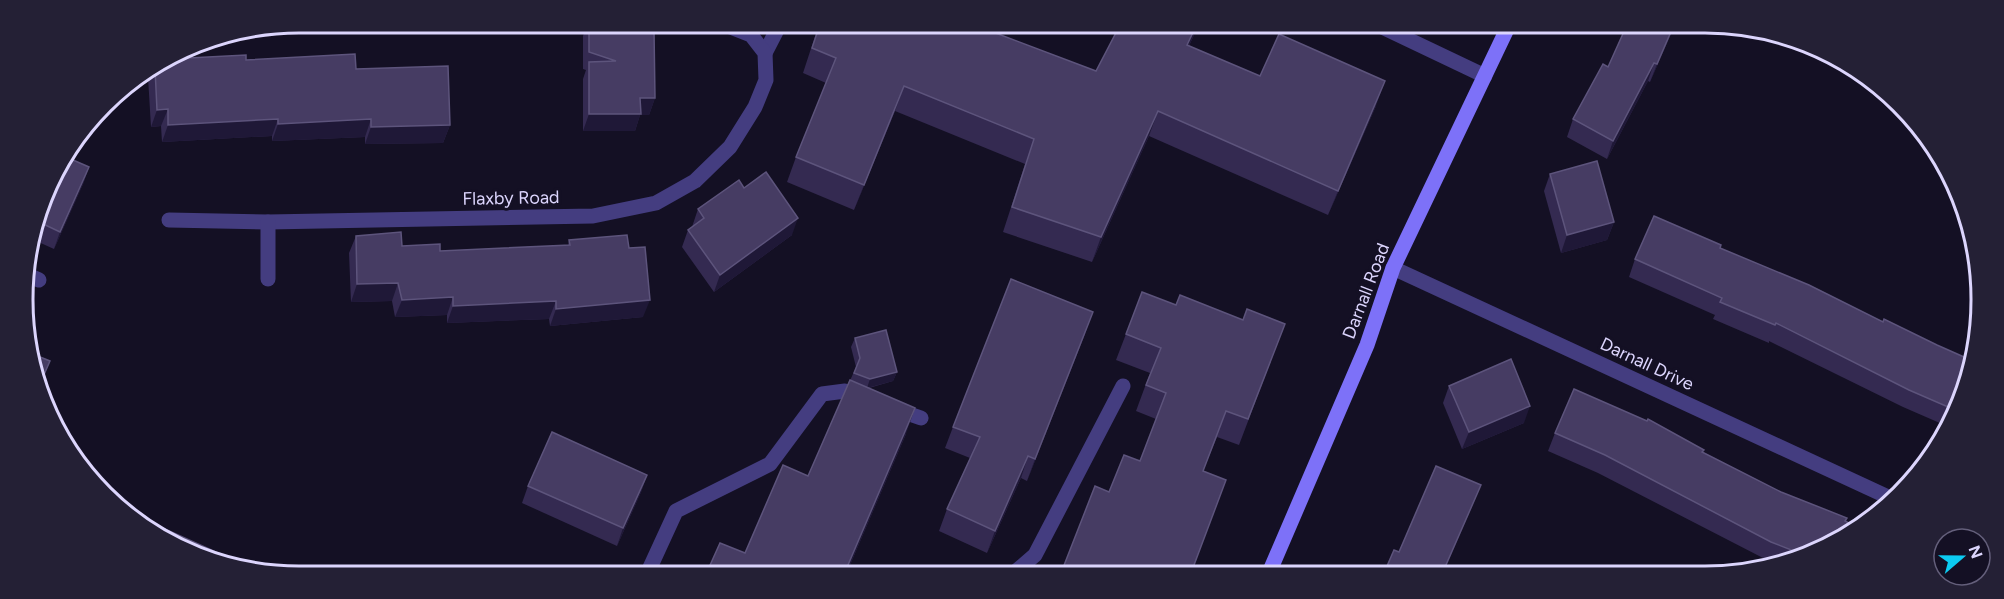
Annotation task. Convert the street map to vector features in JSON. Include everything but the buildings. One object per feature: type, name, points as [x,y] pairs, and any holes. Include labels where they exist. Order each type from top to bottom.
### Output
[{"type":"main road","name":"Darnall Road","points":[[1272,566],[1367,345],[1393,268],[1505,33]]},
{"type":"street","points":[[746,33],[751,35],[765,53]]},
{"type":"street","name":"Flaxby Road","points":[[169,220],[268,222],[592,216],[656,203],[694,182],[730,147],[755,107],[766,80],[765,53],[775,33]]},
{"type":"street","points":[[1395,33],[1485,76]]},
{"type":"street","points":[[268,222],[268,279]]},
{"type":"street","name":"Darnall Drive","points":[[1393,268],[1885,495]]},
{"type":"street","points":[[1022,566],[1035,555],[1123,386]]},
{"type":"street","points":[[651,566],[676,511],[770,464],[822,394],[844,391],[921,418]]}]
